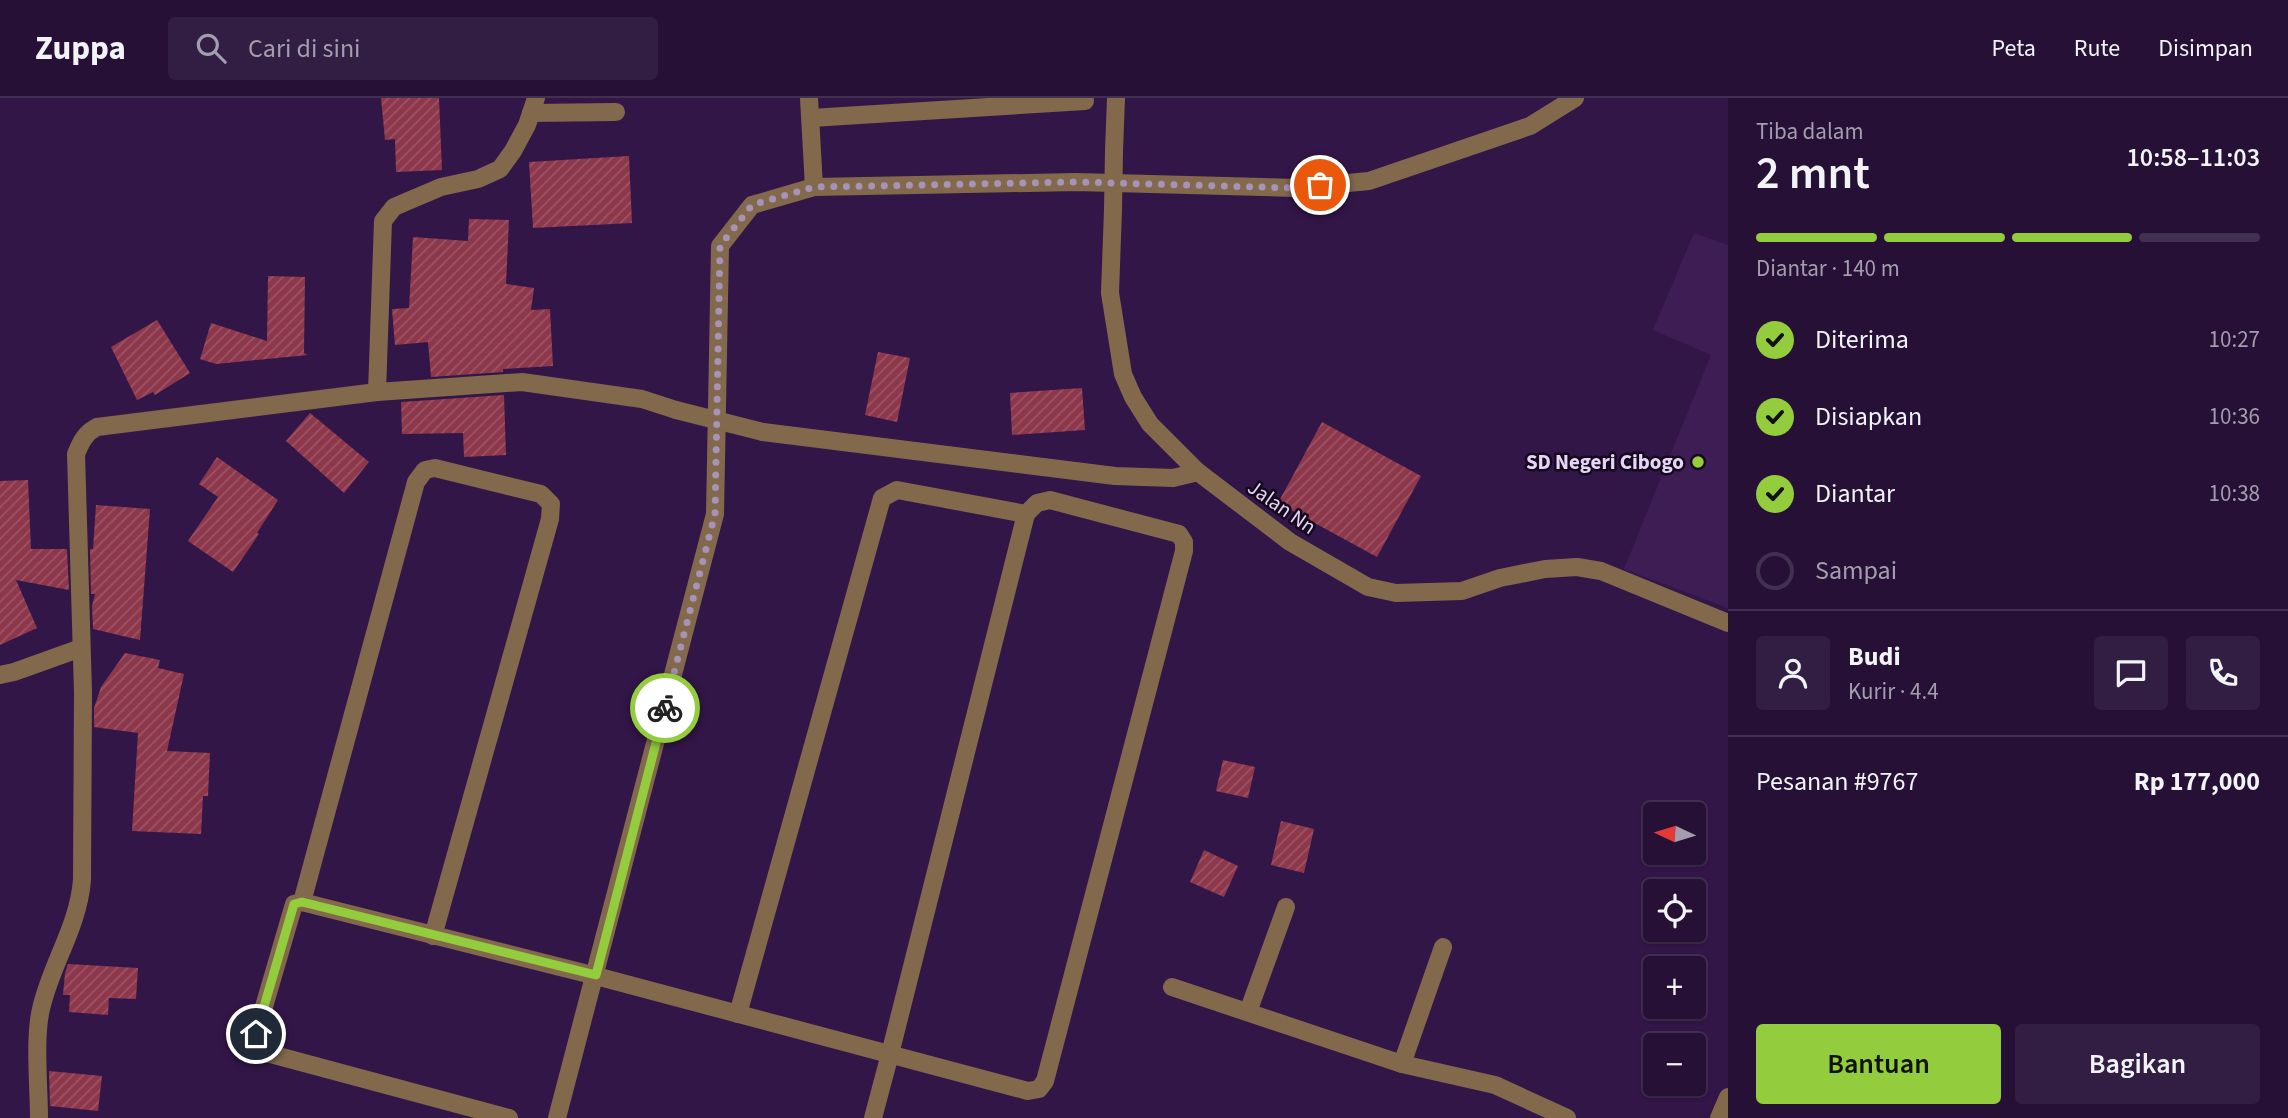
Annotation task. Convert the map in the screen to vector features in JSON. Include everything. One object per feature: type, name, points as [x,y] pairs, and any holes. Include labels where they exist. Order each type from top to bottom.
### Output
[{"type":"street","points":[[809,98],[814,187]]},
{"type":"street","name":"Jalan Nn","points":[[1116,98],[1110,293],[1123,374],[1133,397],[1150,424],[1198,472],[1290,542],[1368,587],[1396,593],[1462,592],[1500,578],[1545,569],[1577,568],[1601,571],[1728,623]]},
{"type":"street","points":[[557,1118],[715,514],[720,246],[752,205],[814,187],[1076,182],[1295,188],[1369,181],[1530,126],[1575,98]]},
{"type":"street","points":[[811,118],[1085,101]]},
{"type":"street","points":[[377,391],[383,221],[394,207],[441,187],[478,179],[500,169],[527,125],[533,106],[616,112]]},
{"type":"street","points":[[39,1118],[40,1010],[77,914],[82,880],[83,692],[76,454],[88,431],[97,427],[377,391],[523,382],[642,399],[763,432],[1115,476],[1173,478],[1198,472]]},
{"type":"street","points":[[302,902],[416,482],[425,470],[435,468],[541,494],[551,504],[550,519],[433,936]]},
{"type":"street","points":[[738,1014],[882,498],[897,490],[1026,513]]},
{"type":"street","points":[[509,1118],[267,1052],[258,1045],[256,1034],[294,904],[302,902],[596,975],[738,1014],[890,1054],[1028,1091],[1039,1089],[1045,1081],[1184,551],[1184,542],[1179,534],[1050,500],[1037,503],[1026,513],[890,1054],[873,1118]]},
{"type":"street","points":[[0,675],[80,648]]},
{"type":"street","points":[[1248,1012],[1286,907]]},
{"type":"street","points":[[1402,1064],[1443,947]]},
{"type":"street","points":[[1172,987],[1402,1064],[1495,1085],[1567,1118]]},
{"type":"street","points":[[1719,1118],[1728,1097]]},
{"type":"shaded area","name":"SD Negeri Cibogo","points":[[1694,233],[1728,245],[1728,608],[1624,569],[1711,355],[1653,330]]},
{"type":"building","points":[[381,98],[439,98],[442,170],[396,172],[395,139],[385,140]]},
{"type":"building","points":[[629,156],[632,223],[533,228],[529,162]]},
{"type":"building","points":[[469,219],[509,220],[506,284],[534,288],[531,310],[550,309],[553,366],[431,377],[428,342],[395,345],[392,309],[409,308],[413,237],[468,241]]},
{"type":"building","points":[[268,276],[305,277],[304,353],[308,355],[216,364],[200,359],[211,323],[267,341]]},
{"type":"building","points":[[157,320],[190,373],[155,395],[153,392],[137,400],[111,347]]},
{"type":"building","points":[[878,352],[910,358],[897,422],[865,415]]},
{"type":"building","points":[[1082,388],[1085,430],[1012,435],[1010,393]]},
{"type":"building","points":[[504,395],[506,455],[464,457],[463,433],[402,434],[401,402]]},
{"type":"building","points":[[310,413],[369,462],[344,493],[286,441]]},
{"type":"building","points":[[1322,422],[1421,476],[1377,557],[1278,503]]},
{"type":"building","points":[[217,457],[278,500],[233,572],[188,541],[218,497],[199,484]]},
{"type":"building","points":[[28,480],[31,549],[67,549],[69,590],[16,580],[37,628],[0,645],[0,481]]},
{"type":"building","points":[[96,505],[150,509],[140,640],[93,629],[92,606],[95,594],[91,594],[90,549],[93,549]]},
{"type":"building","points":[[125,653],[160,660],[158,668],[184,674],[167,751],[210,753],[208,796],[203,796],[201,834],[132,831],[138,733],[94,727],[94,708],[101,687]]},
{"type":"building","points":[[1223,760],[1255,767],[1248,798],[1216,791]]},
{"type":"building","points":[[1281,821],[1314,829],[1304,873],[1271,865]]},
{"type":"building","points":[[1204,850],[1238,866],[1224,897],[1190,882]]},
{"type":"building","points":[[68,964],[138,968],[136,999],[109,998],[108,1015],[69,1012],[70,995],[63,995]]},
{"type":"building","points":[[49,1071],[102,1076],[98,1111],[50,1106]]},
{"type":"way so far","points":[[665,708],[715,514],[720,246],[752,205],[814,187],[1076,182],[1295,188],[1320,185]]},
{"type":"place","name":"SD Negeri Cibogo","points":[[1698,462]]},
{"type":"route","points":[[256,1034],[294,904],[302,902],[596,975],[665,708]]}]
